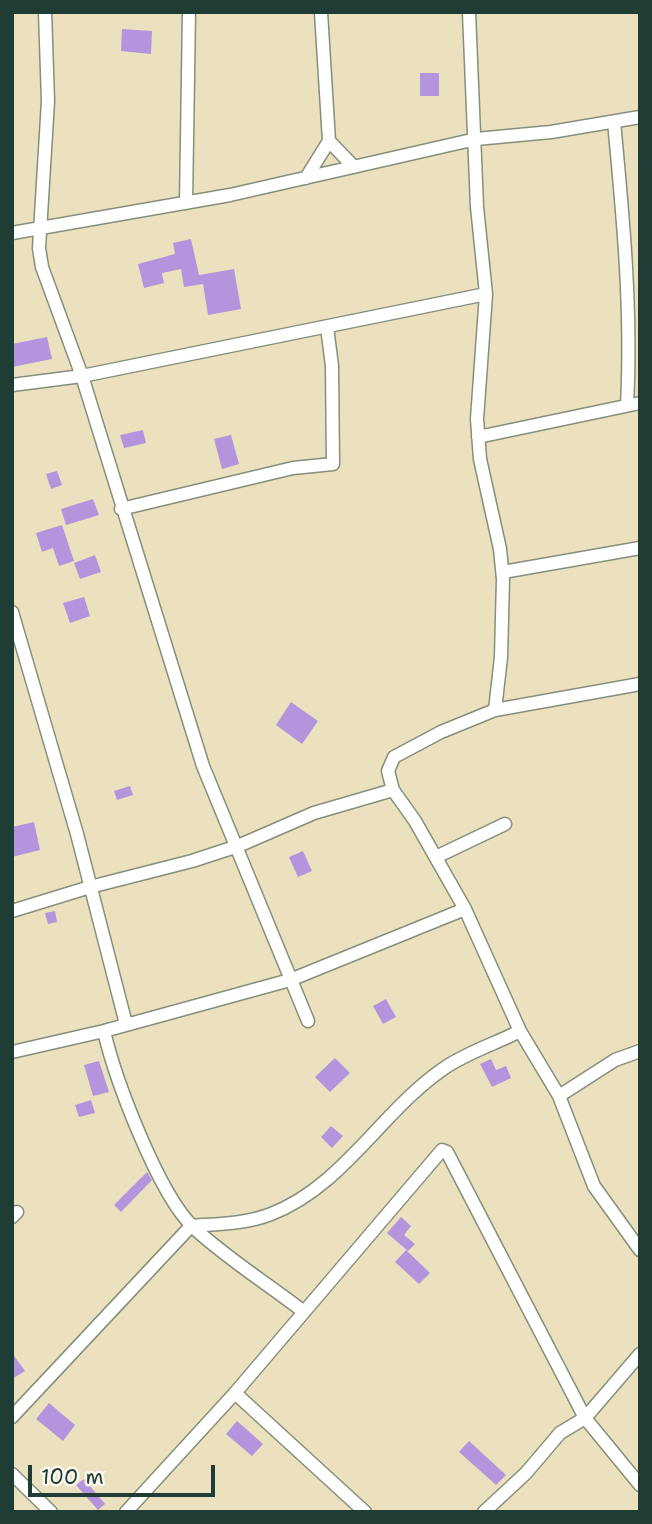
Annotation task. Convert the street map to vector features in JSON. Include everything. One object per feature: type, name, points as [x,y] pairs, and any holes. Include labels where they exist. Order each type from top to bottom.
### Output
[{"type":"street","points":[[45,12],[48,101],[41,228],[42,267],[82,376],[121,509],[203,766],[220,813],[238,846],[308,1021]]},
{"type":"street","points":[[186,203],[189,12]]},
{"type":"street","points":[[306,178],[328,141],[321,12]]},
{"type":"street","points":[[469,12],[477,139],[477,207],[486,294],[478,437],[503,572],[501,657],[495,710]]},
{"type":"street","points":[[12,233],[186,203],[477,139],[551,132],[640,117]]},
{"type":"street","points":[[478,437],[634,404],[634,266],[614,121]]},
{"type":"street","points":[[328,141],[355,167]]},
{"type":"street","points":[[12,385],[82,376],[486,294]]},
{"type":"street","points":[[121,509],[293,468],[333,464],[332,366],[327,327]]},
{"type":"street","points":[[503,572],[640,548]]},
{"type":"street","points":[[12,612],[126,1024]]},
{"type":"street","points":[[640,684],[495,710],[441,732],[394,757],[388,771],[393,790],[436,857],[465,909],[520,1031],[559,1096],[594,1186],[640,1251]]},
{"type":"street","points":[[12,911],[238,846],[296,820],[393,790]]},
{"type":"street","points":[[436,857],[505,824]]},
{"type":"street","points":[[12,1052],[104,1031],[290,980],[465,909]]},
{"type":"street","points":[[104,1031],[110,1057],[152,1163],[191,1226],[304,1312]]},
{"type":"street","points":[[12,1417],[191,1226],[242,1222],[269,1215],[293,1204],[355,1153],[442,1069],[520,1031]]},
{"type":"street","points":[[559,1096],[615,1060],[640,1051]]},
{"type":"street","points":[[126,1512],[235,1393],[442,1150],[447,1152],[585,1418],[640,1485]]},
{"type":"street","points":[[484,1512],[526,1473],[560,1433],[585,1418],[640,1354]]},
{"type":"street","points":[[235,1393],[365,1512]]},
{"type":"street","points":[[12,1474],[51,1512]]},
{"type":"building","points":[[122,29],[152,31],[151,54],[121,51]]},
{"type":"building","points":[[420,73],[439,73],[439,96],[420,96]]},
{"type":"building","points":[[191,239],[199,275],[234,269],[241,309],[208,315],[203,284],[184,287],[181,269],[162,273],[164,283],[144,288],[138,264],[175,254],[173,243]]},
{"type":"building","points":[[47,337],[52,359],[12,367],[12,344]]},
{"type":"building","points":[[143,430],[146,443],[124,448],[120,435]]},
{"type":"building","points":[[231,435],[239,464],[222,469],[214,439]]},
{"type":"building","points":[[57,471],[62,485],[51,489],[46,474]]},
{"type":"building","points":[[93,499],[99,515],[66,525],[61,509]]},
{"type":"building","points":[[62,525],[74,561],[59,566],[53,548],[42,552],[36,533]]},
{"type":"building","points":[[95,555],[101,572],[80,579],[74,563]]},
{"type":"building","points":[[84,597],[90,616],[70,623],[63,603]]},
{"type":"building","points":[[291,702],[318,721],[302,744],[276,725]]},
{"type":"building","points":[[130,786],[133,795],[117,800],[114,791]]},
{"type":"building","points":[[34,822],[40,850],[12,857],[12,827]]},
{"type":"building","points":[[303,851],[312,871],[298,877],[289,857]]},
{"type":"building","points":[[55,911],[57,922],[48,924],[45,913]]},
{"type":"building","points":[[386,999],[396,1017],[383,1024],[373,1006]]},
{"type":"building","points":[[335,1058],[350,1073],[330,1092],[315,1077]]},
{"type":"building","points":[[491,1059],[496,1070],[506,1066],[511,1078],[492,1087],[480,1064]]},
{"type":"building","points":[[99,1061],[109,1092],[93,1096],[84,1065]]},
{"type":"building","points":[[91,1100],[95,1113],[79,1117],[75,1105]]},
{"type":"building","points":[[331,1126],[343,1136],[332,1148],[321,1137]]},
{"type":"building","points":[[147,1172],[152,1180],[121,1212],[114,1205]]},
{"type":"building","points":[[401,1217],[411,1226],[404,1235],[415,1244],[408,1251],[387,1233]]},
{"type":"building","points":[[406,1250],[430,1273],[419,1284],[395,1262]]},
{"type":"building","points":[[12,1353],[25,1371],[12,1379]]},
{"type":"building","points":[[49,1403],[75,1425],[63,1441],[36,1419]]},
{"type":"building","points":[[237,1421],[263,1444],[252,1456],[226,1434]]},
{"type":"building","points":[[469,1441],[506,1475],[496,1485],[459,1452]]},
{"type":"building","points":[[84,1479],[105,1504],[98,1510],[76,1485]]}]
